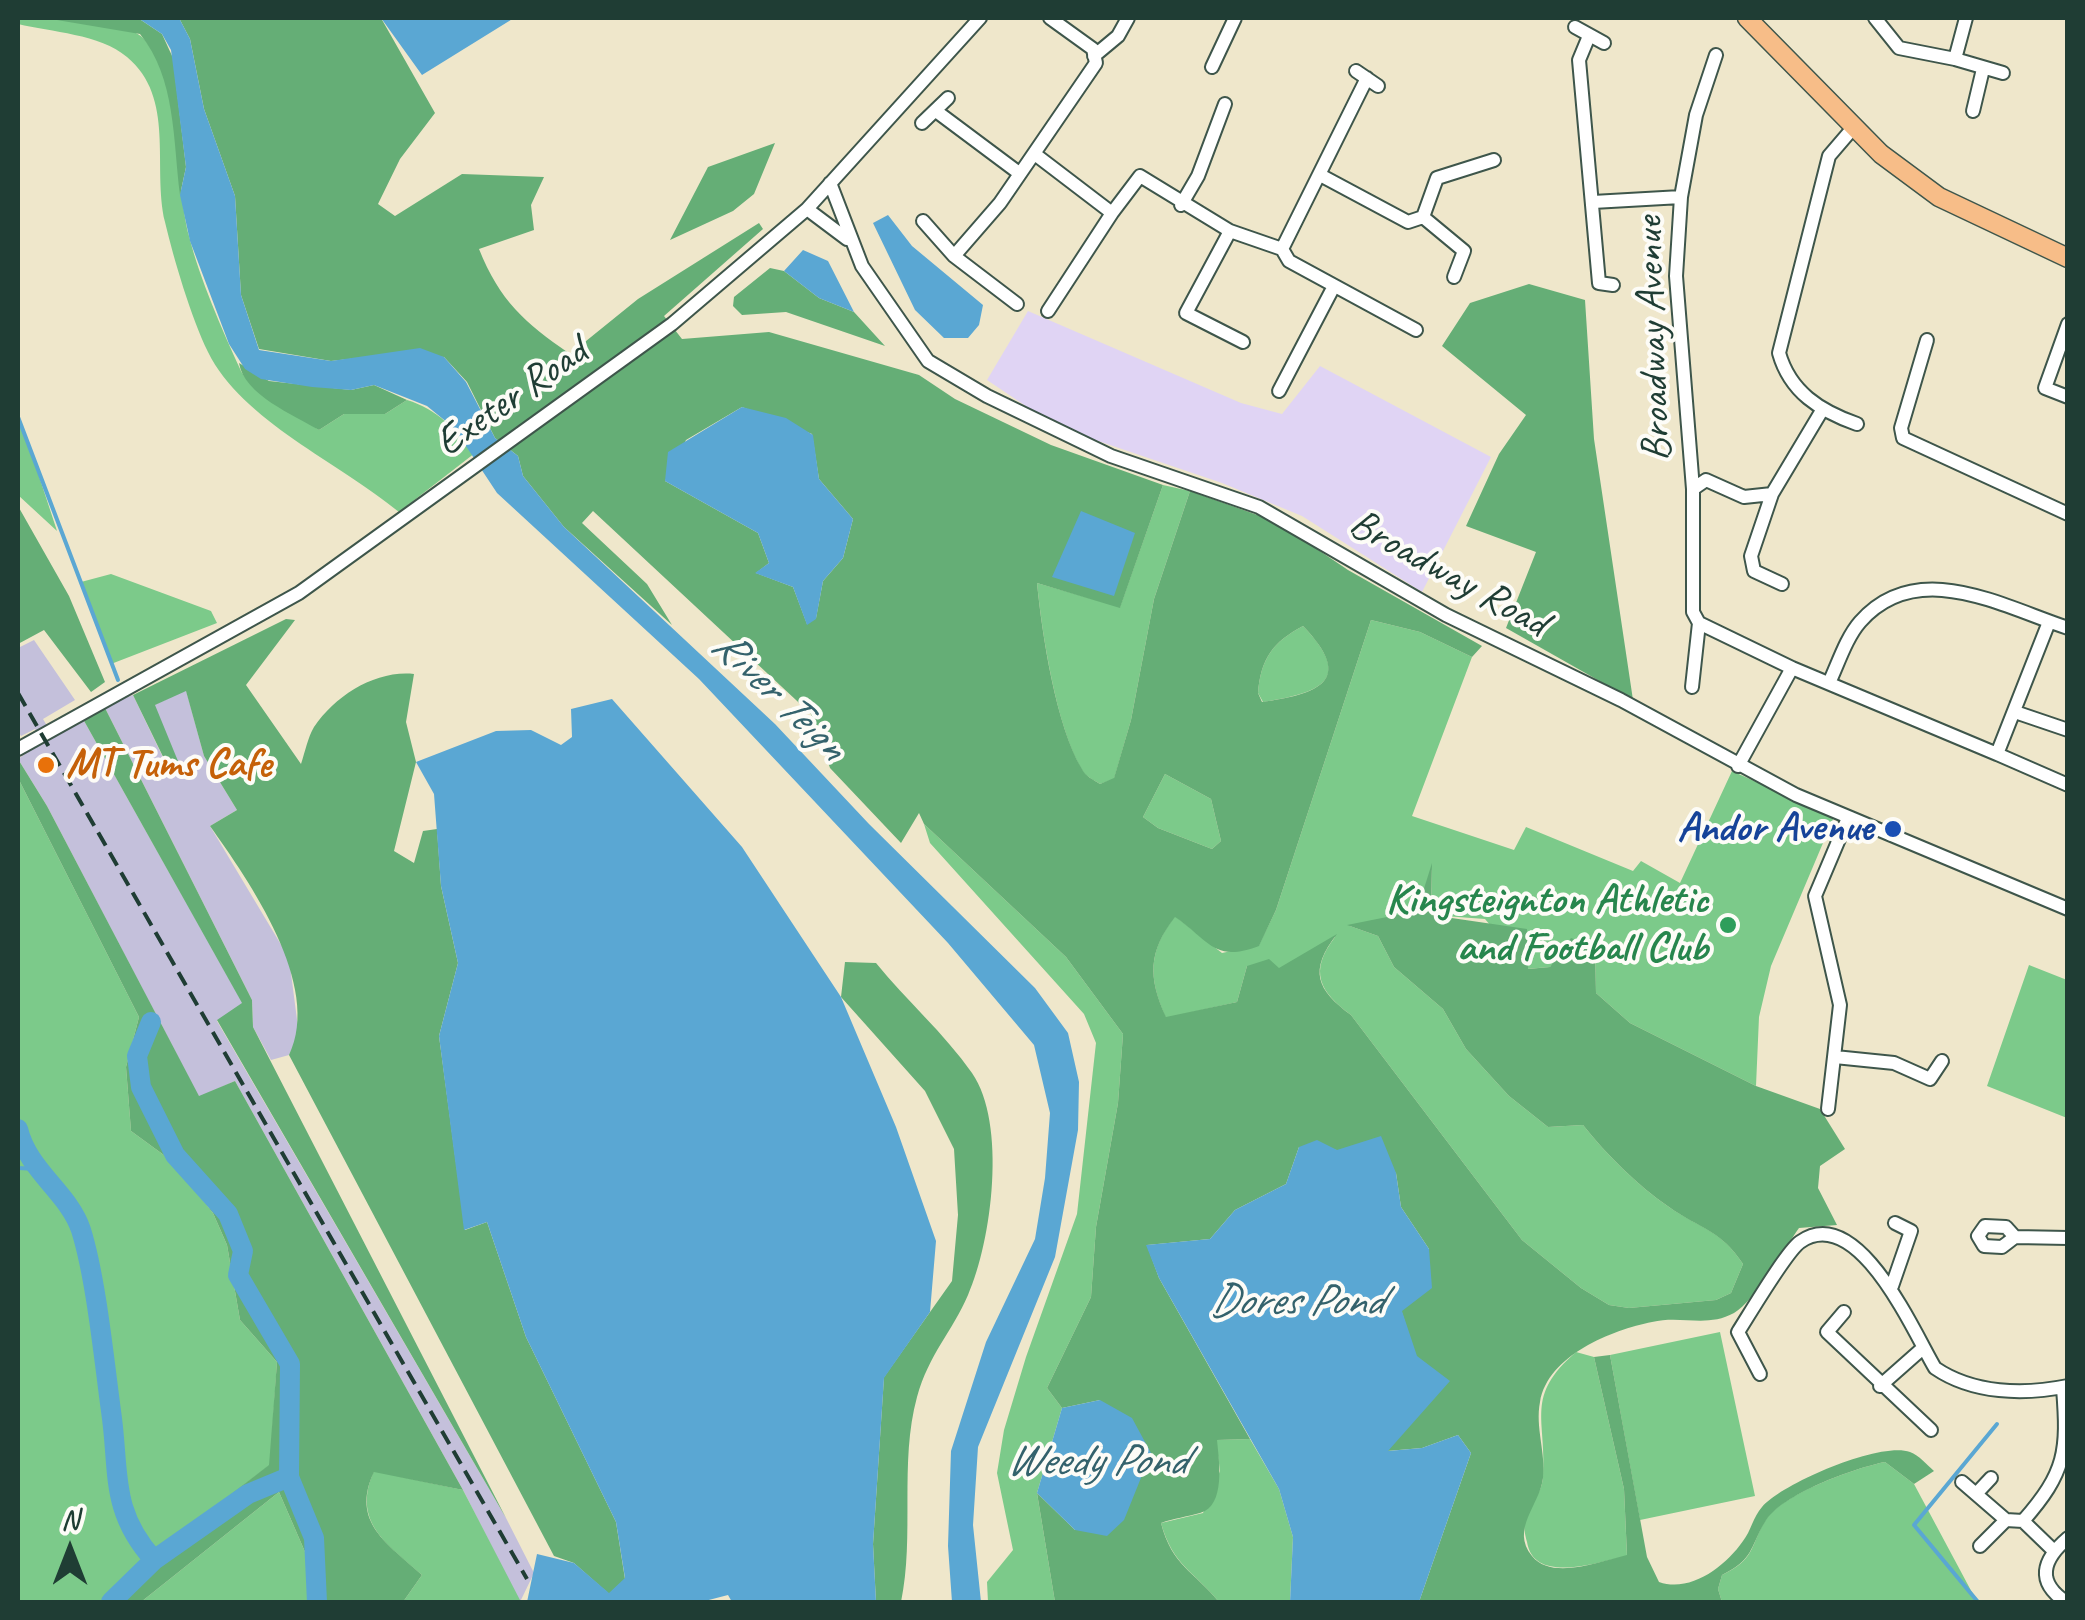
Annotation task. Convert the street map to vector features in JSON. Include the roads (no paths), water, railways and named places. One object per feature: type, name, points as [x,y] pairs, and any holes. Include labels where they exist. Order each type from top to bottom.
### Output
[{"type":"main road","points":[[1747,18],[1853,128],[1939,197],[2068,258]]},
{"type":"street","name":"Exeter Road","points":[[18,749],[299,592],[362,551],[441,488],[478,468],[694,306],[807,209],[980,18]]},
{"type":"street","points":[[954,256],[1000,204],[1096,63],[1093,49],[1050,18]]},
{"type":"street","points":[[1094,56],[1118,36],[1128,18]]},
{"type":"street","points":[[1212,67],[1235,18]]},
{"type":"street","points":[[1875,18],[1900,48],[2004,73]]},
{"type":"street","points":[[1955,59],[1966,18]]},
{"type":"street","points":[[1576,26],[1604,43]]},
{"type":"street","points":[[1589,36],[1579,60],[1598,283],[1613,285]]},
{"type":"street","name":"Broadway Avenue","points":[[1692,687],[1699,624],[1693,612],[1693,489],[1676,276],[1680,198],[1696,115],[1716,55]]},
{"type":"street","points":[[1973,111],[1983,69]]},
{"type":"street","points":[[1285,255],[1367,78]]},
{"type":"street","points":[[922,123],[948,98]]},
{"type":"street","points":[[1181,205],[1198,176],[1224,104]]},
{"type":"street","points":[[936,111],[1019,173]]},
{"type":"street","points":[[1853,128],[1829,156],[1779,353],[1786,376],[1821,412],[1857,424]]},
{"type":"street","points":[[1036,155],[1112,213]]},
{"type":"street","points":[[1423,217],[1437,178],[1494,160]]},
{"type":"street","points":[[1048,311],[1140,176],[1181,205],[1285,255],[1332,288],[1416,330]]},
{"type":"street","points":[[1322,176],[1408,222],[1423,217]]},
{"type":"street","name":"Broadway Road","points":[[830,183],[844,214],[849,241]]},
{"type":"street","points":[[1593,202],[1680,198]]},
{"type":"street","name":"Broadway Road","points":[[807,209],[849,241],[928,361],[987,396],[1111,456],[1259,507],[1446,615],[1620,700],[1738,766],[1848,818],[2068,909]]},
{"type":"street","points":[[1423,217],[1464,250],[1454,277]]},
{"type":"street","points":[[922,221],[954,256],[1016,304]]},
{"type":"street","points":[[1230,231],[1186,313],[1243,342]]},
{"type":"street","points":[[1279,391],[1332,288]]},
{"type":"street","points":[[2068,324],[2044,388],[2068,397]]},
{"type":"street","points":[[1926,340],[1901,428],[1904,438],[2068,514]]},
{"type":"street","points":[[1782,584],[1754,571],[1751,556],[1772,494],[1821,412]]},
{"type":"street","points":[[1693,489],[1706,480],[1744,496],[1772,494]]},
{"type":"street","points":[[1828,684],[1860,623],[1906,591],[1924,587],[1954,590],[2068,628]]},
{"type":"street","points":[[1996,754],[2049,622]]},
{"type":"street","points":[[1699,624],[1828,684],[2068,785]]},
{"type":"street","points":[[1738,766],[1792,668]]},
{"type":"street","points":[[2015,712],[2068,730]]},
{"type":"street","points":[[1828,1109],[1840,1004],[1837,978],[1814,896],[1848,818]]},
{"type":"street","points":[[1835,1056],[1894,1062],[1930,1079],[1942,1061]]},
{"type":"street","points":[[1892,1286],[1911,1231],[1895,1224]]},
{"type":"street","points":[[1760,1374],[1738,1332],[1799,1242],[1818,1236],[1839,1241],[1873,1262],[1892,1286],[1936,1368],[1976,1387],[2012,1391],[2065,1387],[2067,1438],[2062,1466],[2047,1494],[2024,1521]]},
{"type":"street","points":[[2015,1237],[2068,1238]]},
{"type":"street","points":[[1844,1312],[1827,1332],[1931,1430]]},
{"type":"street","points":[[1880,1386],[1923,1348]]},
{"type":"street","points":[[1976,1494],[1990,1478]]},
{"type":"street","points":[[1962,1482],[2006,1520],[2024,1521],[2054,1550]]},
{"type":"street","points":[[1980,1546],[2006,1520]]},
{"type":"street","points":[[2066,1602],[2045,1582],[2043,1572],[2054,1550],[2068,1538]]},
{"type":"water","name":"River Teign","points":[[138,18],[179,18],[190,39],[204,109],[235,196],[241,295],[259,350],[331,361],[420,348],[444,357],[466,382],[495,438],[518,456],[523,476],[564,527],[775,724],[869,824],[1035,988],[1068,1033],[1079,1082],[1078,1130],[1055,1257],[978,1447],[973,1525],[981,1602],[952,1602],[948,1546],[951,1451],[986,1342],[1035,1239],[1050,1113],[1034,1045],[948,943],[699,679],[497,493],[454,428],[427,406],[374,385],[351,390],[312,387],[261,379],[245,369],[229,344],[190,241],[180,195],[186,167],[171,50],[162,34]]},
{"type":"water","points":[[381,18],[514,18],[422,75]]},
{"type":"water","points":[[888,215],[912,246],[983,305],[979,325],[968,338],[944,338],[915,310],[873,223]]},
{"type":"water","points":[[803,250],[828,261],[854,312],[819,298],[784,271]]},
{"type":"water","points":[[742,407],[786,418],[813,435],[819,479],[853,519],[843,558],[823,581],[816,619],[807,625],[793,587],[755,573],[769,563],[758,533],[665,481],[668,452]]},
{"type":"water","points":[[1081,511],[1135,533],[1114,596],[1052,577]]},
{"type":"water","points":[[612,699],[742,847],[841,997],[896,1127],[936,1241],[930,1312],[884,1378],[873,1544],[876,1602],[732,1602],[728,1595],[701,1602],[527,1602],[537,1554],[574,1563],[609,1593],[625,1578],[616,1522],[526,1337],[487,1222],[464,1230],[439,1036],[458,963],[441,886],[434,794],[416,762],[496,731],[531,730],[561,745],[572,737],[571,709]]},
{"type":"water","name":"Dores Pond","points":[[1381,1136],[1396,1173],[1401,1207],[1429,1249],[1432,1288],[1402,1311],[1417,1356],[1450,1381],[1388,1451],[1422,1448],[1458,1435],[1471,1453],[1419,1602],[1290,1602],[1293,1537],[1279,1489],[1159,1278],[1146,1245],[1210,1239],[1235,1210],[1286,1184],[1299,1147],[1317,1140],[1337,1150]]},
{"type":"water","name":"Weedy Pond","points":[[1100,1400],[1132,1418],[1151,1453],[1124,1520],[1107,1536],[1075,1530],[1037,1493],[1062,1408]]},
{"type":"waterway","points":[[18,417],[118,680]]},
{"type":"waterway","points":[[151,1022],[137,1056],[141,1087],[175,1155],[228,1214],[243,1251],[238,1275],[290,1364],[289,1477],[314,1538],[317,1602]]},
{"type":"waterway","points":[[18,1129],[30,1157],[68,1205],[81,1230],[99,1319],[119,1489],[130,1524],[154,1560],[248,1494],[289,1477]]},
{"type":"waterway","points":[[18,1168],[37,1169]]},
{"type":"waterway","points":[[1978,1602],[1914,1525],[1997,1424]]},
{"type":"waterway","points":[[111,1602],[154,1560]]},
{"type":"railway","points":[[18,693],[527,1579]]},
{"type":"place","name":"MT Tums Cafe","points":[[46,765]]},
{"type":"place","name":"Andor Avenue","points":[[1893,829]]},
{"type":"place","name":"Kingsteignton Athletic and Football Club","points":[[1728,925]]}]
